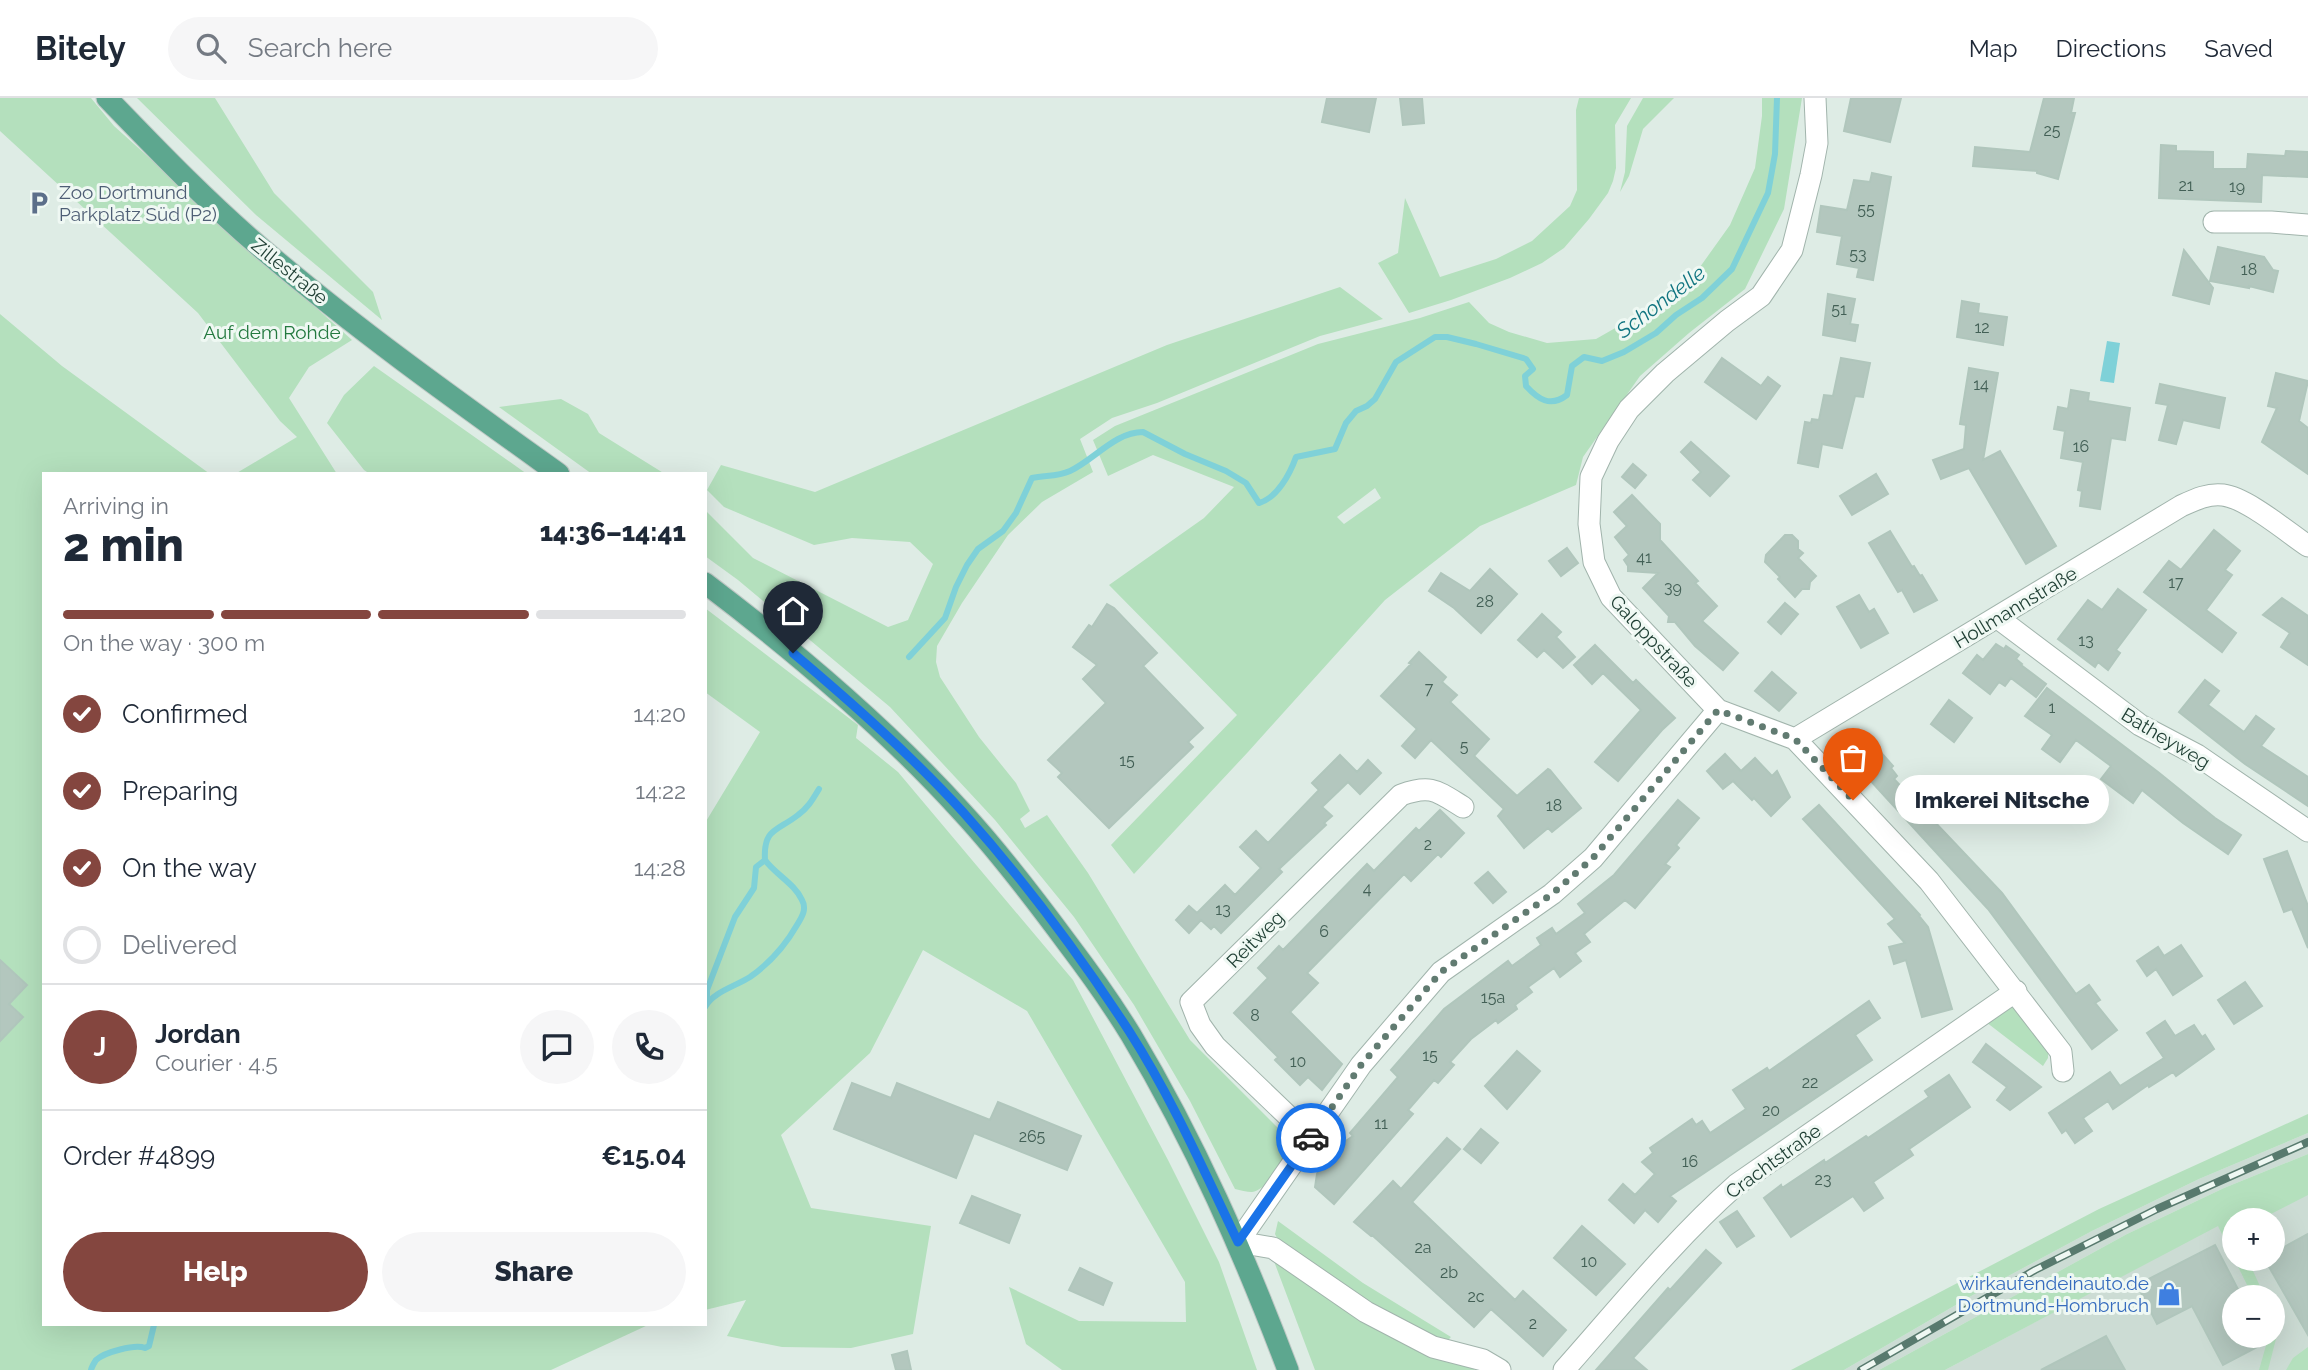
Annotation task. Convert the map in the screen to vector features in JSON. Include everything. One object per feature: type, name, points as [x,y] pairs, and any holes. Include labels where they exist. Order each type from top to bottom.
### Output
[{"type":"main road","name":"Zillestraße","points":[[107,98],[191,185],[267,253],[386,348],[556,472]]},
{"type":"main road","points":[[707,585],[772,635],[875,724],[961,811],[1027,888],[1130,1033],[1181,1122],[1238,1242],[1289,1370]]},
{"type":"street","name":"Galoppstraße","points":[[1718,710],[1611,597],[1594,562],[1589,524],[1591,477],[1608,440],[1629,410],[1665,373],[1761,296],[1792,250],[1817,143],[1815,98]]},
{"type":"street","points":[[2214,222],[2308,225]]},
{"type":"street","name":"Hollmannstraße","points":[[1795,739],[2181,506],[2201,497],[2223,495],[2246,504],[2308,546]]},
{"type":"street","name":"Batheyweg","points":[[1998,618],[2140,725],[2197,755],[2307,833]]},
{"type":"street","points":[[1500,1370],[1483,1360],[1433,1347],[1377,1318],[1273,1248],[1238,1242],[1361,1065],[1441,972],[1552,894],[1593,858],[1718,710],[1795,739],[1929,881],[2061,1052],[2063,1071]]},
{"type":"street","name":"Reitweg","points":[[1311,1138],[1215,1046],[1199,1025],[1191,1002],[1401,795],[1420,788],[1438,792],[1463,807]]},
{"type":"street","name":"Crachtstraße","points":[[1564,1370],[1692,1227],[1736,1185],[2016,992]]},
{"type":"shaded area","points":[[2308,1133],[2308,1154],[2224,1188],[2127,1234],[1879,1370],[1844,1370],[1973,1295],[2092,1231],[2199,1179]]},
{"type":"shaded area","points":[[2308,1186],[2308,1370],[1945,1370],[2222,1223],[2222,1271],[2285,1271],[2285,1208],[2257,1208]]},
{"type":"green space","name":"Auf dem Rohde","points":[[0,98],[91,98],[114,126],[352,340],[309,367],[289,398],[336,472],[238,472],[297,437],[280,421],[198,313],[0,131]]},
{"type":"green space","points":[[137,98],[215,98],[274,193],[373,292],[382,320],[256,215]]},
{"type":"green space","points":[[1579,98],[1631,98],[1615,125],[1616,168],[1613,181],[1608,193],[1589,219],[1564,248],[1542,263],[1510,278],[1409,313],[1378,263],[1398,253],[1405,198],[1440,277],[1496,259],[1532,241],[1570,206],[1577,190],[1576,110]]},
{"type":"green space","points":[[1643,98],[1674,98],[1643,129],[1629,176],[1620,192],[1625,172],[1627,126]]},
{"type":"green space","points":[[1762,98],[1802,98],[1784,209],[1745,289],[1640,376],[1583,457],[1576,485],[1480,526],[1385,600],[1134,874],[1111,845],[1237,715],[1109,585],[1204,518],[1234,487],[1153,455],[1108,476],[1093,440],[1115,426],[1318,344],[1420,318],[1469,302],[1489,323],[1509,332],[1547,343],[1596,339],[1661,302],[1700,267],[1730,225],[1755,168]],"holes":[[[1375,488],[1381,498],[1344,524],[1337,517]]]},
{"type":"green space","points":[[1340,287],[1383,319],[1320,336],[1157,403],[1112,418],[1080,439],[1093,472],[1042,502],[1008,535],[962,603],[937,646],[936,662],[940,677],[979,737],[1016,783],[1030,811],[1020,819],[1025,828],[1047,815],[1088,873],[1190,1040],[1292,1142],[1270,1179],[1252,1192],[1235,1189],[1190,1101],[1134,1005],[1074,917],[995,820],[890,707],[738,580],[707,557],[707,512],[753,558],[888,627],[908,620],[933,564],[910,542],[852,538],[814,545],[724,507],[707,490],[721,465],[815,492],[1167,345]]},
{"type":"green space","points":[[0,314],[62,366],[207,472],[42,472],[42,1326],[646,1326],[551,1370],[0,1370]]},
{"type":"green space","points":[[374,366],[524,472],[367,472],[327,423],[344,395]]},
{"type":"green space","points":[[561,399],[588,414],[599,433],[662,472],[589,472],[499,407]]},
{"type":"green space","points":[[707,610],[858,725],[856,738],[898,772],[1073,980],[1219,1262],[1257,1370],[1062,1370],[1026,1344],[1009,1287],[1079,1321],[1186,1322],[1185,1282],[1027,1011],[923,950],[870,1053],[781,1135],[811,1208],[931,1226],[913,1334],[851,1348],[782,1347],[727,1336],[746,1300],[707,1310],[707,820],[760,732],[707,693]]},
{"type":"green space","points":[[2013,1007],[2048,1050],[2048,1058],[2043,1066],[1986,1022]]},
{"type":"green space","points":[[2308,1114],[2308,1133],[2199,1179],[2092,1231],[1973,1295],[1844,1370],[1791,1370],[2099,1209]]},
{"type":"green space","points":[[2308,1154],[2308,1195],[2283,1208],[2222,1208],[2222,1234],[2218,1226],[1945,1370],[1879,1370],[2127,1234],[2224,1188]]},
{"type":"green space","points":[[1278,1221],[1363,1283],[1451,1337],[1444,1344],[1390,1320],[1279,1242],[1275,1234]]},
{"type":"green space","points":[[1272,1256],[1479,1364],[1474,1370],[1315,1370]]},
{"type":"green space","points":[[2240,1271],[2253,1271],[2259,1285],[2247,1285]]},
{"type":"green space","points":[[2308,1347],[2308,1370],[2286,1370],[2293,1358]]},
{"type":"green space","points":[[2265,1348],[2274,1348],[2268,1370],[2259,1370]]},
{"type":"water","points":[[2107,341],[2120,343],[2114,383],[2100,381]]},
{"type":"building","points":[[1327,98],[1376,98],[1369,132],[1322,122]]},
{"type":"building","points":[[1400,98],[1422,98],[1424,123],[1403,125]]},
{"type":"building","points":[[1851,98],[1901,98],[1890,142],[1844,131]]},
{"type":"building","points":[[2044,98],[2074,98],[2071,113],[2075,113],[2058,179],[2037,171],[1973,166],[1975,147],[2030,152]]},
{"type":"building","points":[[2161,145],[2176,146],[2176,151],[2213,152],[2213,169],[2247,169],[2248,154],[2285,156],[2286,151],[2308,152],[2308,177],[2262,175],[2261,202],[2159,198]]},
{"type":"building","points":[[1872,173],[1891,177],[1873,280],[1857,277],[1859,268],[1837,264],[1842,236],[1817,232],[1821,206],[1847,210],[1854,180],[1870,182]]},
{"type":"building","points":[[2218,247],[2264,257],[2273,270],[2278,271],[2273,292],[2210,281]]},
{"type":"building","points":[[2184,250],[2213,288],[2209,304],[2173,295]]},
{"type":"building","points":[[1828,294],[1855,299],[1850,324],[1858,325],[1855,341],[1823,335]]},
{"type":"building","points":[[1962,301],[1979,304],[1978,313],[2007,317],[2003,345],[1957,337]]},
{"type":"building","points":[[1722,358],[1761,386],[1768,377],[1780,386],[1756,419],[1705,382]]},
{"type":"building","points":[[1841,358],[1870,363],[1863,397],[1855,396],[1842,448],[1822,444],[1818,467],[1798,463],[1805,422],[1819,420],[1824,395],[1833,396]]},
{"type":"building","points":[[1969,368],[1998,373],[1983,460],[2000,451],[2056,546],[2026,564],[1969,468],[1941,479],[1933,460],[1964,449],[1966,425],[1960,424]]},
{"type":"building","points":[[2276,373],[2308,381],[2299,421],[2308,428],[2308,474],[2262,442],[2277,408],[2268,406]]},
{"type":"building","points":[[2160,384],[2225,398],[2219,428],[2183,420],[2176,444],[2159,440],[2168,405],[2156,403]]},
{"type":"building","points":[[2071,390],[2089,393],[2088,401],[2130,408],[2125,440],[2111,438],[2100,509],[2080,506],[2082,491],[2078,490],[2083,462],[2061,458],[2065,431],[2054,429],[2058,407],[2068,409]]},
{"type":"building","points":[[1691,442],[1729,476],[1710,496],[1693,480],[1701,472],[1681,452]]},
{"type":"building","points":[[1633,464],[1646,475],[1635,488],[1622,477]]},
{"type":"building","points":[[1876,474],[1888,494],[1852,515],[1840,496]]},
{"type":"building","points":[[1632,495],[1660,524],[1660,540],[1717,606],[1702,621],[1738,653],[1723,670],[1695,646],[1675,622],[1668,622],[1669,616],[1643,588],[1658,573],[1628,571],[1624,560],[1629,555],[1615,537],[1627,526],[1614,512]]},
{"type":"building","points":[[2214,530],[2240,551],[2225,570],[2232,575],[2206,610],[2236,633],[2222,652],[2144,592],[2169,561],[2181,570]]},
{"type":"building","points":[[1890,531],[1937,600],[1914,612],[1902,590],[1898,592],[1869,543]]},
{"type":"building","points":[[1785,535],[1792,535],[1798,541],[1798,549],[1803,553],[1798,558],[1816,576],[1810,582],[1809,589],[1802,589],[1795,597],[1765,562],[1766,555]]},
{"type":"building","points":[[1567,548],[1578,563],[1561,576],[1549,561]]},
{"type":"building","points":[[1490,569],[1517,594],[1481,633],[1454,608],[1429,591],[1441,573],[1470,591]]},
{"type":"building","points":[[2118,589],[2146,610],[2116,650],[2120,653],[2108,670],[2098,662],[2095,667],[2058,639],[2088,600],[2102,610]]},
{"type":"building","points":[[1859,595],[1869,612],[1874,609],[1888,633],[1861,648],[1837,607]]},
{"type":"building","points":[[2282,598],[2308,616],[2308,665],[2281,647],[2290,633],[2263,615]]},
{"type":"building","points":[[1785,603],[1798,614],[1781,634],[1768,622]]},
{"type":"building","points":[[1107,604],[1157,653],[1143,666],[1203,728],[1188,742],[1193,747],[1109,828],[1058,777],[1062,773],[1048,760],[1106,703],[1083,679],[1097,665],[1073,647],[1089,625],[1092,627]]},
{"type":"building","points":[[1542,614],[1561,632],[1556,637],[1575,657],[1563,668],[1544,650],[1537,657],[1518,640]]},
{"type":"building","points":[[1996,644],[2004,649],[2006,646],[2019,655],[2016,659],[2021,665],[2046,684],[2036,697],[2011,678],[2005,686],[1999,682],[1990,694],[1963,673],[1977,655],[1983,660]]},
{"type":"building","points":[[1595,645],[1633,683],[1636,680],[1675,718],[1618,781],[1595,762],[1641,710],[1603,673],[1592,684],[1574,665]]},
{"type":"building","points":[[1419,652],[1446,677],[1442,682],[1457,695],[1450,702],[1489,739],[1474,756],[1517,796],[1548,769],[1581,808],[1552,832],[1548,828],[1524,848],[1498,816],[1504,809],[1431,740],[1415,758],[1402,746],[1417,729],[1381,696]]},
{"type":"building","points":[[1772,672],[1796,693],[1779,711],[1755,691]]},
{"type":"building","points":[[2205,680],[2219,691],[2208,705],[2244,732],[2256,716],[2274,729],[2261,746],[2308,777],[2308,806],[2245,764],[2179,712]]},
{"type":"building","points":[[2047,688],[2215,818],[2241,835],[2228,854],[2142,790],[2133,803],[2101,779],[2111,766],[2076,740],[2060,762],[2042,749],[2052,735],[2025,716]]},
{"type":"building","points":[[1949,700],[1972,718],[1954,742],[1931,724]]},
{"type":"building","points":[[1877,748],[1893,766],[1891,768],[1897,776],[1894,779],[2002,893],[2076,994],[2089,985],[2100,1000],[2095,1003],[2117,1030],[2092,1049],[1988,909],[1858,767]]},
{"type":"building","points":[[1725,754],[1741,771],[1755,758],[1772,776],[1777,771],[1790,797],[1771,816],[1733,781],[1723,789],[1707,771]]},
{"type":"building","points":[[1340,755],[1357,772],[1368,760],[1381,773],[1360,794],[1348,782],[1322,807],[1332,816],[1324,823],[1326,825],[1279,869],[1282,872],[1221,933],[1201,920],[1189,933],[1176,920],[1189,906],[1197,913],[1225,885],[1235,895],[1261,868],[1240,847],[1256,831],[1268,843],[1319,790],[1312,783]]},
{"type":"building","points":[[1678,800],[1699,818],[1676,845],[1679,848],[1665,864],[1670,867],[1635,908],[1625,900],[1584,934],[1590,942],[1575,953],[1581,961],[1560,977],[1554,968],[1528,987],[1532,992],[1515,1005],[1517,1009],[1498,1023],[1496,1020],[1471,1039],[1450,1062],[1454,1065],[1438,1083],[1434,1080],[1408,1110],[1413,1114],[1334,1204],[1315,1187],[1317,1174],[1327,1154],[1353,1136],[1350,1133],[1398,1077],[1391,1070],[1444,1009],[1508,961],[1512,966],[1541,945],[1537,938],[1552,928],[1556,934],[1585,913],[1578,904],[1614,875]]},
{"type":"building","points":[[1819,805],[1928,927],[1952,1009],[1922,1017],[1906,960],[1894,964],[1889,947],[1905,943],[1888,924],[1895,919],[1803,819]]},
{"type":"building","points":[[1440,810],[1464,833],[1441,857],[1438,854],[1411,881],[1404,874],[1307,973],[1318,983],[1290,1012],[1342,1064],[1322,1090],[1308,1077],[1300,1085],[1275,1060],[1278,1057],[1234,1013],[1268,978],[1258,968],[1279,946],[1283,950],[1367,864],[1374,871],[1416,828],[1419,831]]},
{"type":"building","points":[[2287,851],[2308,906],[2308,948],[2292,909],[2284,912],[2264,859]]},
{"type":"building","points":[[1488,872],[1506,892],[1493,903],[1475,883]]},
{"type":"building","points":[[2181,945],[2202,976],[2173,995],[2156,969],[2147,976],[2137,961],[2158,947],[2164,956]]},
{"type":"building","points":[[0,960],[27,985],[9,1004],[23,1017],[0,1041]]},
{"type":"building","points":[[2245,982],[2262,1006],[2234,1024],[2218,1000]]},
{"type":"building","points":[[1869,1001],[1880,1018],[1855,1035],[1872,1060],[1670,1196],[1676,1201],[1658,1222],[1645,1210],[1634,1223],[1609,1200],[1623,1184],[1635,1195],[1655,1174],[1642,1162],[1653,1153],[1650,1148],[1692,1119],[1696,1125],[1702,1121],[1710,1133],[1746,1109],[1733,1090],[1767,1068],[1769,1071]]},
{"type":"building","points":[[2165,1021],[2175,1036],[2194,1025],[2214,1049],[2176,1076],[2173,1072],[2149,1087],[2148,1085],[2113,1109],[2108,1101],[2083,1118],[2092,1131],[2075,1143],[2066,1130],[2062,1133],[2049,1113],[2110,1072],[2120,1086],[2164,1058],[2147,1033]]},
{"type":"building","points":[[1986,1044],[2041,1087],[2010,1110],[1997,1100],[2007,1087],[1973,1062]]},
{"type":"building","points":[[1517,1051],[1540,1071],[1507,1109],[1485,1086]]},
{"type":"building","points":[[1949,1075],[1970,1107],[1909,1149],[1913,1155],[1873,1182],[1883,1198],[1864,1211],[1853,1196],[1791,1237],[1764,1198],[1824,1160],[1825,1163],[1866,1136],[1868,1138],[1929,1097],[1925,1091]]},
{"type":"building","points":[[852,1083],[891,1098],[897,1083],[990,1120],[998,1102],[1081,1136],[1067,1170],[974,1133],[956,1178],[834,1129]]},
{"type":"building","points":[[1481,1129],[1498,1143],[1481,1163],[1464,1149]]},
{"type":"building","points":[[1447,1138],[1460,1149],[1412,1202],[1515,1300],[1523,1291],[1566,1330],[1543,1356],[1491,1309],[1474,1327],[1354,1222],[1393,1181],[1401,1189]]},
{"type":"building","points":[[972,1196],[1020,1215],[1009,1243],[960,1223]]},
{"type":"building","points":[[1737,1211],[1754,1236],[1737,1247],[1720,1222]]},
{"type":"building","points":[[1582,1226],[1625,1264],[1596,1295],[1554,1258]]},
{"type":"building","points":[[2308,1234],[2308,1335],[2285,1295],[2285,1285],[2279,1285],[2271,1271],[2285,1271],[2285,1246]]},
{"type":"building","points":[[2215,1245],[2222,1258],[2222,1271],[2228,1271],[2236,1285],[2222,1285],[2222,1348],[2255,1348],[2223,1365],[2192,1306],[2157,1324],[2137,1285]]},
{"type":"building","points":[[1706,1250],[1721,1263],[1633,1358],[1647,1370],[1596,1370],[1668,1288],[1670,1290]]},
{"type":"building","points":[[1080,1268],[1112,1283],[1103,1305],[1069,1290]]},
{"type":"building","points":[[2106,1336],[2125,1370],[2041,1370]]},
{"type":"building","points":[[907,1351],[911,1370],[896,1370],[892,1355]]},
{"type":"waterway","name":"Schondelle","points":[[909,657],[945,618],[967,565],[978,549],[1003,531],[1016,513],[1032,478],[1070,471],[1114,441],[1133,433],[1143,432],[1226,471],[1246,483],[1259,503],[1277,491],[1296,457],[1335,449],[1346,423],[1356,411],[1375,399],[1396,362],[1435,337],[1476,344],[1526,359],[1533,369],[1525,376],[1526,386],[1545,400],[1561,399],[1567,395],[1572,366],[1584,357],[1602,361],[1624,352],[1656,333],[1676,315],[1702,298],[1732,269],[1768,193],[1775,154],[1777,98]]},
{"type":"waterway","name":"Schondelle","points":[[707,1004],[719,993],[750,977],[764,966],[782,947],[801,919],[804,910],[802,900],[795,889],[765,860],[766,842],[773,832],[805,809],[819,789]]},
{"type":"waterway","points":[[707,1003],[707,990],[735,917],[754,888],[756,867],[765,860]]},
{"type":"waterway","name":"Schondelle","points":[[91,1370],[96,1360],[106,1354],[149,1346],[154,1326]]},
{"type":"railway","points":[[1861,1370],[2035,1270],[2157,1209],[2308,1142]]},
{"type":"way so far","points":[[1311,1138],[1361,1065],[1441,972],[1552,894],[1593,858],[1718,710],[1795,739],[1853,800]]},
{"type":"place","name":"Zoo Dortmund Parkplatz Süd (P2)","points":[[39,203]]},
{"type":"place","name":"Imkerei Nitsche","points":[[1853,800]]},
{"type":"place","name":"wirkaufendeinauto.de Dortmund-Hombruch","points":[[2169,1294]]},
{"type":"route","points":[[793,653],[875,724],[961,811],[1027,888],[1130,1033],[1181,1122],[1238,1242],[1311,1138]]}]
